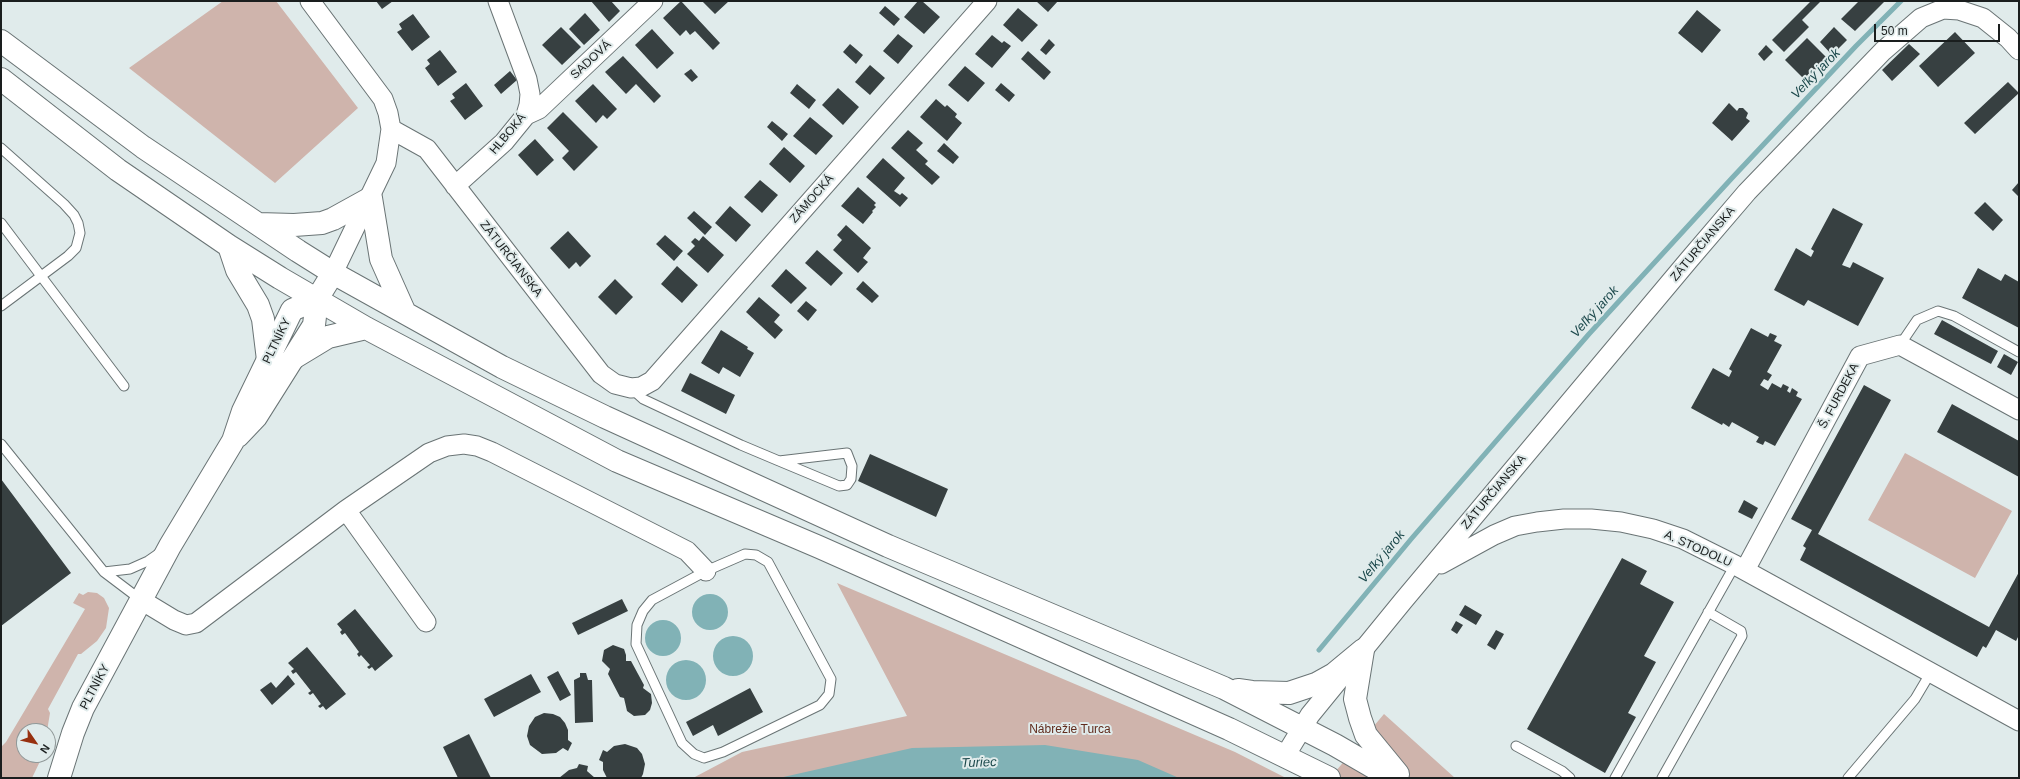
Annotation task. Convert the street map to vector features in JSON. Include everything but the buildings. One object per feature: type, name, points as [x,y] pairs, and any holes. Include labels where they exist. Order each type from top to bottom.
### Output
[{"type":"main road","points":[[1,41],[143,147],[333,273],[502,367],[605,417],[888,546],[1224,688],[1335,745],[1392,778]]},
{"type":"main road","points":[[1,79],[118,170],[229,246],[366,328],[617,461],[840,556],[1229,728],[1329,778]]},
{"type":"main road","points":[[258,224],[322,223],[333,219],[371,198],[381,259],[405,313]]},
{"type":"main road","points":[[229,246],[237,270],[258,305],[263,319],[268,360]]},
{"type":"main road","points":[[317,299],[333,273]]},
{"type":"main road","name":"PLTNÍKY","points":[[233,441],[256,417],[314,325],[317,299]]},
{"type":"main road","name":"PLTNÍKY","points":[[59,778],[73,733],[83,708],[170,546],[233,441],[243,411],[292,310],[317,299]]},
{"type":"main road","points":[[295,357],[328,337],[366,328]]},
{"type":"main road","points":[[1224,688],[1252,692],[1289,693],[1322,681],[1334,674],[1363,650]]},
{"type":"main road","points":[[1363,650],[1356,699],[1360,718],[1366,735],[1402,778]]},
{"type":"street","points":[[310,1],[383,98],[391,129],[386,163],[371,198],[333,273]]},
{"type":"street","name":"HLBOKÁ","points":[[455,186],[504,142],[526,115],[530,94],[498,1]]},
{"type":"street","name":"SADOVÁ","points":[[526,115],[539,109],[654,1]]},
{"type":"street","name":"ZÁMOCKÁ","points":[[631,388],[642,387],[652,380],[987,1]]},
{"type":"street","name":"ZÁTURČIANSKA","points":[[1285,756],[1310,714],[1747,192],[1888,47],[1921,18],[1942,5],[1983,18],[2004,34],[2019,50]]},
{"type":"street","name":"ZÁTURČIANSKA","points":[[391,129],[427,149],[601,374],[615,384],[631,388]]},
{"type":"street","points":[[1900,345],[2019,410]]},
{"type":"street","name":"Š. FURDEKA","points":[[1740,568],[1860,356],[1900,345]]},
{"type":"street","points":[[141,600],[174,620],[186,625],[196,623],[346,510],[429,453],[447,446],[464,444],[477,446],[687,551],[706,571]]},
{"type":"street","points":[[346,510],[426,622]]},
{"type":"street","name":"A. STODOLU","points":[[1428,572],[1467,548],[1515,526],[1564,519],[1621,522],[1653,530],[1683,540],[1740,568],[2019,720]]},
{"type":"lane","points":[[1,148],[64,204],[78,224],[80,233],[76,248],[43,276],[1,306]]},
{"type":"lane","points":[[1,222],[124,386]]},
{"type":"lane","points":[[1900,345],[1917,320],[1938,311],[1954,316],[2019,352]]},
{"type":"lane","points":[[631,388],[643,399],[741,445],[779,461],[839,486],[847,485],[851,478],[852,466],[847,454],[779,461]]},
{"type":"lane","points":[[1,444],[104,572],[141,600]]},
{"type":"lane","points":[[104,572],[130,569],[148,561],[170,546]]},
{"type":"lane","points":[[745,554],[756,555],[768,562],[831,679],[829,694],[820,705],[723,752],[704,758],[694,754],[682,744],[636,644],[637,625],[643,611],[652,600],[706,571],[745,554]]},
{"type":"lane","points":[[1615,778],[1708,612],[1740,568]]},
{"type":"lane","points":[[1662,778],[1742,636],[1741,631],[1708,612]]},
{"type":"lane","points":[[1848,778],[1915,699],[1931,672]]},
{"type":"lane","points":[[1516,746],[1562,771],[1570,778]]},
{"type":"green space","points":[[223,1],[276,1],[358,108],[275,183],[129,68]]},
{"type":"green space","points":[[1905,453],[2012,511],[1975,578],[1868,520]]},
{"type":"green space","name":"Nábrežie Turca","points":[[837,583],[1235,752],[1286,778],[693,778],[742,752],[907,716]]},
{"type":"green space","points":[[88,592],[97,593],[104,598],[109,608],[106,628],[97,641],[81,654],[78,654],[48,709],[50,713],[48,723],[17,723],[85,609],[73,603],[79,593],[83,595]]},
{"type":"green space","points":[[1384,714],[1455,778],[1330,778]]},
{"type":"green space","points":[[16,725],[16,763],[39,763],[32,778],[1,778],[1,747],[6,742]]},
{"type":"water","points":[[714,594],[723,599],[727,605],[727,619],[723,625],[714,630],[706,630],[697,625],[693,619],[692,608],[697,599],[703,595]]},
{"type":"water","points":[[663,620],[676,625],[681,638],[676,651],[663,656],[650,651],[645,638],[650,625]]},
{"type":"water","points":[[737,636],[744,639],[750,645],[753,656],[752,664],[744,673],[737,676],[729,676],[722,673],[714,664],[713,652],[716,645],[725,637]]},
{"type":"water","points":[[690,660],[697,663],[703,669],[706,680],[705,688],[697,697],[690,700],[682,700],[675,697],[667,688],[666,676],[669,669],[678,661]]},
{"type":"water","name":"Turiec","points":[[1045,745],[1138,760],[1179,778],[779,778],[912,748]]},
{"type":"waterway","name":"Veľký jarok","points":[[1319,650],[1412,538],[1589,334],[1732,178],[1856,46],[1901,1]]}]
